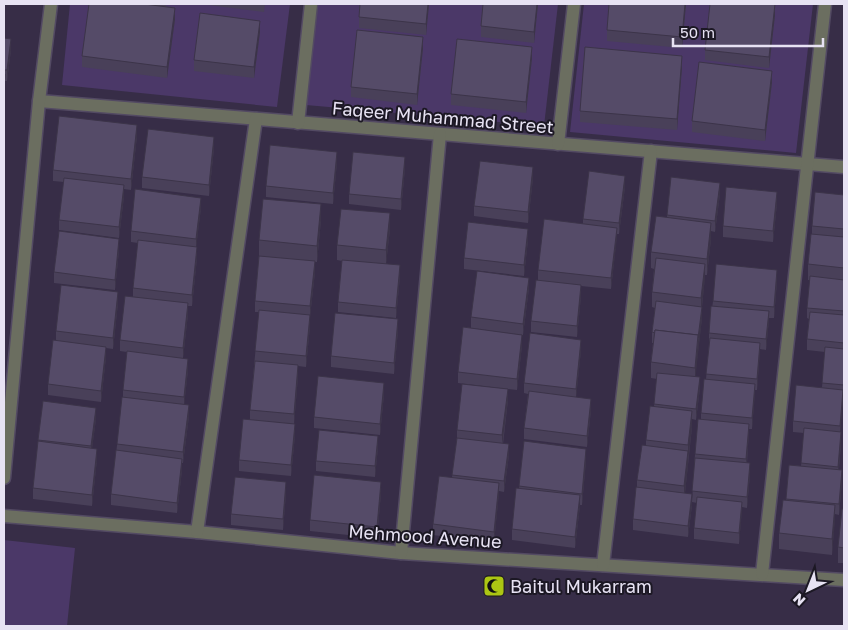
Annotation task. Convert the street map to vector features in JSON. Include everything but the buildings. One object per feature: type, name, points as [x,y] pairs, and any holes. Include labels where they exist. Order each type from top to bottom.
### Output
[{"type":"street","points":[[4,478],[39,102],[51,4]]},
{"type":"street","points":[[298,123],[311,4]]},
{"type":"street","points":[[558,144],[574,4]]},
{"type":"street","points":[[762,574],[824,4]]},
{"type":"street","name":"Faqeer Muhammad Street","points":[[39,102],[844,167]]},
{"type":"street","points":[[197,532],[256,119]]},
{"type":"street","points":[[401,553],[440,134]]},
{"type":"street","points":[[602,565],[651,151]]},
{"type":"street","name":"Mehmood Avenue","points":[[4,516],[197,532],[401,553],[844,580]]},
{"type":"shaded area","points":[[70,4],[290,4],[277,107],[62,85]]},
{"type":"shaded area","points":[[318,4],[558,4],[544,126],[306,105]]},
{"type":"shaded area","points":[[584,4],[813,4],[796,153],[570,132]]},
{"type":"shaded area","points":[[4,540],[75,548],[67,626],[4,626]]},
{"type":"place","name":"Baitul Mukarram","points":[[494,586]]}]
